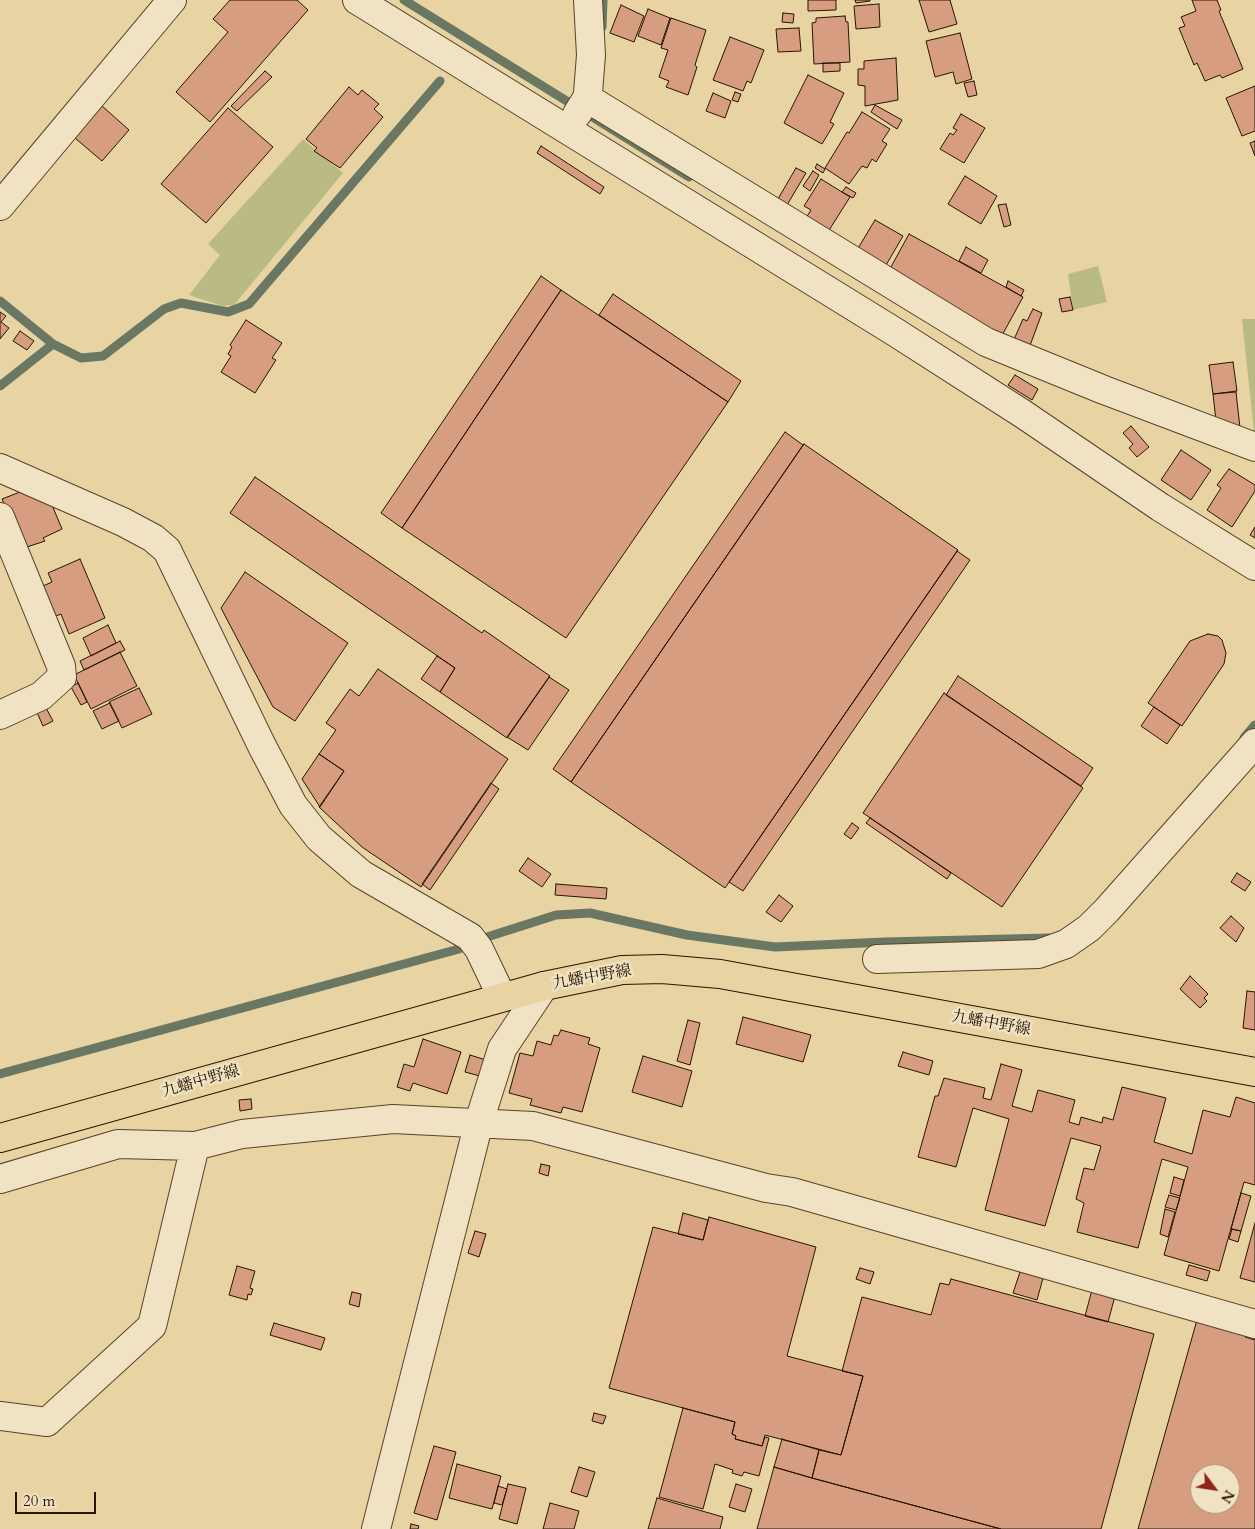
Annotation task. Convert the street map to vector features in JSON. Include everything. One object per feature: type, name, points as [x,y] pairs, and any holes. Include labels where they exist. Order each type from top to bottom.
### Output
[{"type":"main road","name":"九蟠中野線","points":[[0,1138],[502,997],[544,986],[622,970],[662,969],[720,974],[1255,1072]]},
{"type":"street","points":[[0,206],[172,0]]},
{"type":"street","points":[[357,0],[586,110],[986,342],[1104,390],[1255,447]]},
{"type":"street","points":[[586,110],[591,55],[588,0]]},
{"type":"street","points":[[586,110],[895,332],[1023,414],[1160,508],[1255,566]]},
{"type":"street","points":[[0,468],[123,522],[153,538],[166,550],[262,746],[294,805],[319,838],[361,874],[475,943],[502,997]]},
{"type":"street","points":[[0,517],[60,666],[62,677],[41,696],[0,716]]},
{"type":"street","points":[[878,959],[1038,954],[1066,944],[1090,928],[1107,910],[1255,743]]},
{"type":"street","points":[[376,1529],[479,1122],[502,1049],[544,986]]},
{"type":"street","points":[[0,1179],[118,1144],[195,1146],[242,1134],[393,1119],[533,1126],[766,1188],[792,1192],[1255,1324]]},
{"type":"street","points":[[0,1416],[47,1422],[152,1326],[195,1146]]},
{"type":"green space","points":[[303,139],[343,173],[234,305],[222,306],[189,295],[220,255],[208,244]]},
{"type":"green space","points":[[1098,266],[1107,302],[1073,310],[1068,274]]},
{"type":"green space","points":[[1242,319],[1255,319],[1255,434],[1254,432]]},
{"type":"building","points":[[230,0],[297,0],[308,10],[210,122],[176,92],[228,32],[213,19]]},
{"type":"building","points":[[808,0],[836,0],[836,10],[808,11]]},
{"type":"building","points":[[855,0],[870,0],[870,1],[856,3]]},
{"type":"building","points":[[919,0],[950,0],[957,24],[929,32]]},
{"type":"building","points":[[1192,0],[1217,0],[1221,10],[1219,11],[1243,69],[1222,78],[1220,75],[1205,81],[1197,63],[1194,65],[1179,28],[1185,26],[1181,17],[1196,11]]},
{"type":"building","points":[[879,4],[880,27],[856,29],[854,6]]},
{"type":"building","points":[[621,5],[644,16],[634,42],[610,33]]},
{"type":"building","points":[[648,9],[670,18],[661,45],[638,36]]},
{"type":"building","points":[[783,13],[794,14],[793,23],[782,22]]},
{"type":"building","points":[[845,16],[846,22],[848,22],[850,62],[814,64],[812,23],[816,22],[816,18]]},
{"type":"building","points":[[671,18],[706,30],[688,95],[666,87],[669,81],[659,77],[668,50],[661,48]]},
{"type":"building","points":[[799,28],[801,51],[778,52],[776,29]]},
{"type":"building","points":[[960,33],[972,79],[956,84],[953,72],[935,77],[926,41]]},
{"type":"building","points":[[730,37],[764,50],[751,83],[747,81],[743,91],[713,80]]},
{"type":"building","points":[[896,58],[898,100],[865,106],[865,86],[858,85],[858,69],[864,69],[864,61]]},
{"type":"building","points":[[823,63],[840,63],[840,71],[823,72]]},
{"type":"building","points":[[265,71],[272,77],[237,111],[231,106]]},
{"type":"building","points":[[808,75],[844,93],[830,122],[834,124],[822,144],[784,123]]},
{"type":"building","points":[[974,81],[977,95],[968,97],[964,83]]},
{"type":"building","points":[[1255,86],[1255,131],[1242,136],[1226,98]]},
{"type":"building","points":[[349,87],[358,95],[362,90],[379,104],[374,109],[383,117],[340,168],[314,151],[317,148],[306,139]]},
{"type":"building","points":[[735,92],[741,94],[738,102],[732,100]]},
{"type":"building","points":[[713,93],[731,101],[725,118],[706,111]]},
{"type":"building","points":[[875,105],[902,120],[897,129],[871,112]]},
{"type":"building","points":[[102,106],[129,130],[102,161],[75,138]]},
{"type":"building","points":[[228,108],[273,147],[206,223],[161,184]]},
{"type":"building","points":[[862,112],[890,129],[882,141],[887,144],[876,162],[872,159],[867,168],[862,166],[849,184],[825,168]]},
{"type":"building","points":[[961,114],[985,128],[964,163],[940,149],[950,133],[953,135],[957,130],[953,128]]},
{"type":"building","points":[[1255,141],[1255,156],[1250,143]]},
{"type":"building","points":[[541,146],[604,187],[600,194],[537,153]]},
{"type":"building","points":[[817,164],[825,169],[823,173],[815,168]]},
{"type":"building","points":[[796,168],[806,173],[784,210],[775,204]]},
{"type":"building","points":[[813,171],[819,175],[810,191],[803,186]]},
{"type":"building","points":[[965,176],[997,196],[981,224],[948,204]]},
{"type":"building","points":[[821,179],[850,197],[826,235],[804,221],[811,210],[804,206]]},
{"type":"building","points":[[846,187],[856,193],[853,198],[842,192]]},
{"type":"building","points":[[1006,204],[1011,225],[1004,227],[998,205]]},
{"type":"building","points":[[875,220],[903,236],[882,272],[854,255]]},
{"type":"building","points":[[909,234],[1023,297],[1000,339],[886,276]]},
{"type":"building","points":[[966,247],[988,260],[981,273],[959,261]]},
{"type":"building","points":[[541,276],[561,290],[402,528],[381,513]]},
{"type":"building","points":[[1008,281],[1024,290],[1021,296],[1006,287]]},
{"type":"building","points":[[561,290],[728,402],[566,638],[402,528]]},
{"type":"building","points":[[613,294],[741,381],[728,402],[599,315]]},
{"type":"building","points":[[1070,297],[1073,310],[1062,312],[1059,299]]},
{"type":"building","points":[[1033,309],[1042,313],[1028,351],[1012,344],[1023,319],[1027,321]]},
{"type":"building","points":[[0,312],[6,316],[1,322],[9,328],[0,339]]},
{"type":"building","points":[[246,320],[282,343],[272,358],[276,360],[255,393],[221,372],[231,356],[228,354],[232,347],[230,345]]},
{"type":"building","points":[[20,331],[34,341],[27,350],[13,341]]},
{"type":"building","points":[[1233,362],[1237,391],[1213,394],[1209,365]]},
{"type":"building","points":[[1015,375],[1038,389],[1032,400],[1008,385]]},
{"type":"building","points":[[1236,392],[1240,428],[1216,421],[1213,394]]},
{"type":"building","points":[[1131,426],[1149,447],[1137,457],[1129,448],[1133,444],[1123,433]]},
{"type":"building","points":[[785,432],[803,445],[571,782],[553,769]]},
{"type":"building","points":[[804,444],[958,550],[725,888],[571,782]]},
{"type":"building","points":[[1181,450],[1211,470],[1191,500],[1161,480]]},
{"type":"building","points":[[1229,469],[1255,485],[1255,491],[1232,527],[1207,510],[1221,488],[1217,485]]},
{"type":"building","points":[[255,477],[482,633],[484,630],[550,676],[507,738],[440,692],[455,668],[230,513]]},
{"type":"building","points":[[33,487],[47,493],[62,529],[43,538],[45,541],[24,548],[2,499]]},
{"type":"building","points":[[1255,527],[1255,538],[1250,535]]},
{"type":"building","points":[[957,551],[970,560],[743,891],[729,882]]},
{"type":"building","points":[[80,559],[105,618],[69,634],[61,614],[56,616],[43,586],[52,582],[48,573]]},
{"type":"building","points":[[245,572],[348,643],[295,721],[273,707],[221,608]]},
{"type":"building","points":[[108,625],[116,643],[91,656],[83,638]]},
{"type":"building","points":[[1208,634],[1218,636],[1222,640],[1226,653],[1224,664],[1182,726],[1148,703],[1190,641]]},
{"type":"building","points":[[120,641],[125,650],[84,670],[80,661]]},
{"type":"building","points":[[120,652],[137,686],[91,709],[74,675]]},
{"type":"building","points":[[437,656],[455,668],[440,692],[421,679]]},
{"type":"building","points":[[378,669],[508,759],[421,887],[362,847],[319,807],[344,771],[319,754],[336,730],[326,723],[350,689],[359,696]]},
{"type":"building","points":[[958,676],[1093,768],[1081,786],[946,695]]},
{"type":"building","points":[[549,677],[569,690],[528,750],[507,737]]},
{"type":"building","points":[[78,683],[87,702],[81,705],[71,687]]},
{"type":"building","points":[[139,688],[152,714],[122,728],[109,702]]},
{"type":"building","points":[[944,693],[1083,788],[1002,907],[863,813]]},
{"type":"building","points":[[110,703],[119,721],[102,729],[93,711]]},
{"type":"building","points":[[45,706],[53,721],[43,726],[36,710]]},
{"type":"building","points":[[1154,707],[1180,725],[1167,744],[1141,726]]},
{"type":"building","points":[[319,754],[344,771],[320,807],[302,779]]},
{"type":"building","points":[[491,783],[499,789],[430,890],[422,884]]},
{"type":"building","points":[[870,818],[951,873],[947,879],[866,823]]},
{"type":"building","points":[[852,823],[859,828],[851,839],[844,834]]},
{"type":"building","points":[[528,858],[551,874],[542,887],[519,871]]},
{"type":"building","points":[[1237,873],[1251,882],[1245,891],[1231,882]]},
{"type":"building","points":[[556,884],[607,888],[606,899],[555,895]]},
{"type":"building","points":[[779,895],[793,906],[781,922],[766,912]]},
{"type":"building","points":[[1231,916],[1244,928],[1236,942],[1220,928]]},
{"type":"building","points":[[1190,976],[1208,994],[1204,998],[1207,1001],[1200,1008],[1180,989]]},
{"type":"building","points":[[1247,991],[1255,992],[1255,1030],[1243,1028]]},
{"type":"building","points":[[743,1017],[811,1035],[803,1062],[736,1044]]},
{"type":"building","points":[[688,1020],[700,1023],[690,1065],[677,1061]]},
{"type":"building","points":[[561,1030],[590,1038],[588,1044],[600,1048],[582,1112],[563,1107],[561,1113],[530,1105],[532,1099],[509,1093],[520,1053],[533,1056],[537,1041],[551,1045],[554,1035],[558,1036]]},
{"type":"building","points":[[423,1039],[461,1052],[447,1094],[413,1083],[410,1091],[397,1087],[404,1064],[414,1067]]},
{"type":"building","points":[[903,1052],[933,1061],[929,1075],[898,1066]]},
{"type":"building","points":[[470,1055],[486,1060],[480,1076],[465,1072]]},
{"type":"building","points":[[643,1056],[692,1071],[682,1107],[632,1092]]},
{"type":"building","points":[[1001,1064],[1022,1070],[1012,1106],[1032,1112],[1038,1090],[1075,1100],[1069,1122],[1079,1125],[1081,1117],[1102,1123],[1103,1117],[1113,1120],[1122,1087],[1166,1098],[1154,1142],[1192,1154],[1203,1110],[1230,1117],[1236,1097],[1255,1103],[1255,1185],[1244,1182],[1219,1271],[1164,1255],[1188,1167],[1162,1159],[1138,1248],[1077,1232],[1084,1203],[1076,1199],[1084,1168],[1094,1170],[1101,1146],[1071,1138],[1045,1226],[985,1210],[1009,1119],[973,1108],[956,1167],[918,1157],[935,1096],[938,1096],[944,1078],[985,1088],[983,1098],[991,1100]]},
{"type":"building","points":[[251,1099],[252,1109],[240,1111],[239,1100]]},
{"type":"building","points":[[541,1164],[550,1166],[548,1176],[539,1173]]},
{"type":"building","points":[[1174,1177],[1184,1180],[1180,1196],[1170,1193]]},
{"type":"building","points":[[1241,1193],[1251,1196],[1241,1231],[1231,1229]]},
{"type":"building","points":[[1169,1195],[1180,1198],[1176,1210],[1165,1207]]},
{"type":"building","points":[[1165,1209],[1175,1212],[1168,1237],[1160,1234]]},
{"type":"building","points":[[683,1213],[708,1220],[703,1240],[678,1234]]},
{"type":"building","points":[[709,1217],[816,1247],[787,1356],[863,1376],[841,1455],[765,1435],[762,1446],[735,1439],[736,1436],[732,1434],[735,1422],[609,1388],[653,1227],[703,1240]]},
{"type":"building","points":[[1255,1223],[1255,1282],[1240,1278]]},
{"type":"building","points":[[1232,1229],[1241,1231],[1238,1242],[1229,1239]]},
{"type":"building","points":[[475,1231],[486,1234],[479,1257],[468,1253]]},
{"type":"building","points":[[1189,1265],[1210,1271],[1207,1281],[1186,1275]]},
{"type":"building","points":[[237,1266],[255,1271],[250,1288],[253,1289],[251,1295],[248,1294],[247,1300],[229,1295]]},
{"type":"building","points":[[860,1268],[874,1272],[870,1284],[856,1279]]},
{"type":"building","points":[[1020,1272],[1043,1278],[1037,1300],[1013,1293]]},
{"type":"building","points":[[951,1279],[1154,1334],[1101,1529],[1001,1529],[812,1478],[819,1450],[841,1455],[863,1376],[842,1371],[862,1297],[931,1315],[940,1283],[949,1285]]},
{"type":"building","points":[[1092,1290],[1115,1296],[1108,1322],[1085,1316]]},
{"type":"building","points":[[352,1292],[361,1294],[359,1307],[349,1304]]},
{"type":"building","points":[[1197,1320],[1245,1333],[1245,1337],[1255,1340],[1255,1529],[1138,1529]]},
{"type":"building","points":[[274,1323],[325,1338],[321,1350],[270,1335]]},
{"type":"building","points":[[683,1408],[735,1422],[732,1434],[736,1436],[735,1439],[762,1446],[765,1437],[769,1438],[759,1476],[744,1472],[742,1476],[732,1473],[733,1470],[715,1464],[703,1509],[659,1497]]},
{"type":"building","points":[[594,1413],[606,1416],[603,1424],[592,1421]]},
{"type":"building","points":[[782,1439],[819,1450],[812,1478],[774,1467]]},
{"type":"building","points":[[434,1446],[456,1452],[437,1520],[414,1513]]},
{"type":"building","points":[[457,1464],[501,1476],[492,1509],[449,1498]]},
{"type":"building","points":[[579,1467],[595,1472],[587,1497],[571,1492]]},
{"type":"building","points":[[774,1467],[812,1478],[1001,1529],[757,1529]]},
{"type":"building","points":[[508,1484],[526,1488],[517,1524],[499,1519]]},
{"type":"building","points":[[736,1484],[752,1489],[745,1512],[729,1507]]},
{"type":"building","points":[[498,1486],[507,1489],[502,1505],[494,1503]]},
{"type":"building","points":[[657,1498],[723,1517],[720,1529],[648,1529]]},
{"type":"building","points":[[550,1503],[579,1511],[574,1529],[543,1529]]},
{"type":"building","points":[[411,1524],[419,1526],[418,1529],[410,1529]]},
{"type":"waterway","points":[[404,0],[689,177]]},
{"type":"waterway","points":[[602,27],[603,0]]},
{"type":"waterway","points":[[0,301],[53,344],[81,358],[103,356],[164,309],[181,303],[228,312],[249,304],[440,81]]},
{"type":"waterway","points":[[0,386],[53,344]]},
{"type":"waterway","points":[[1244,738],[1255,725]]},
{"type":"waterway","points":[[0,1074],[459,949],[484,938],[556,915],[590,913],[687,935],[775,947],[1049,938]]}]
